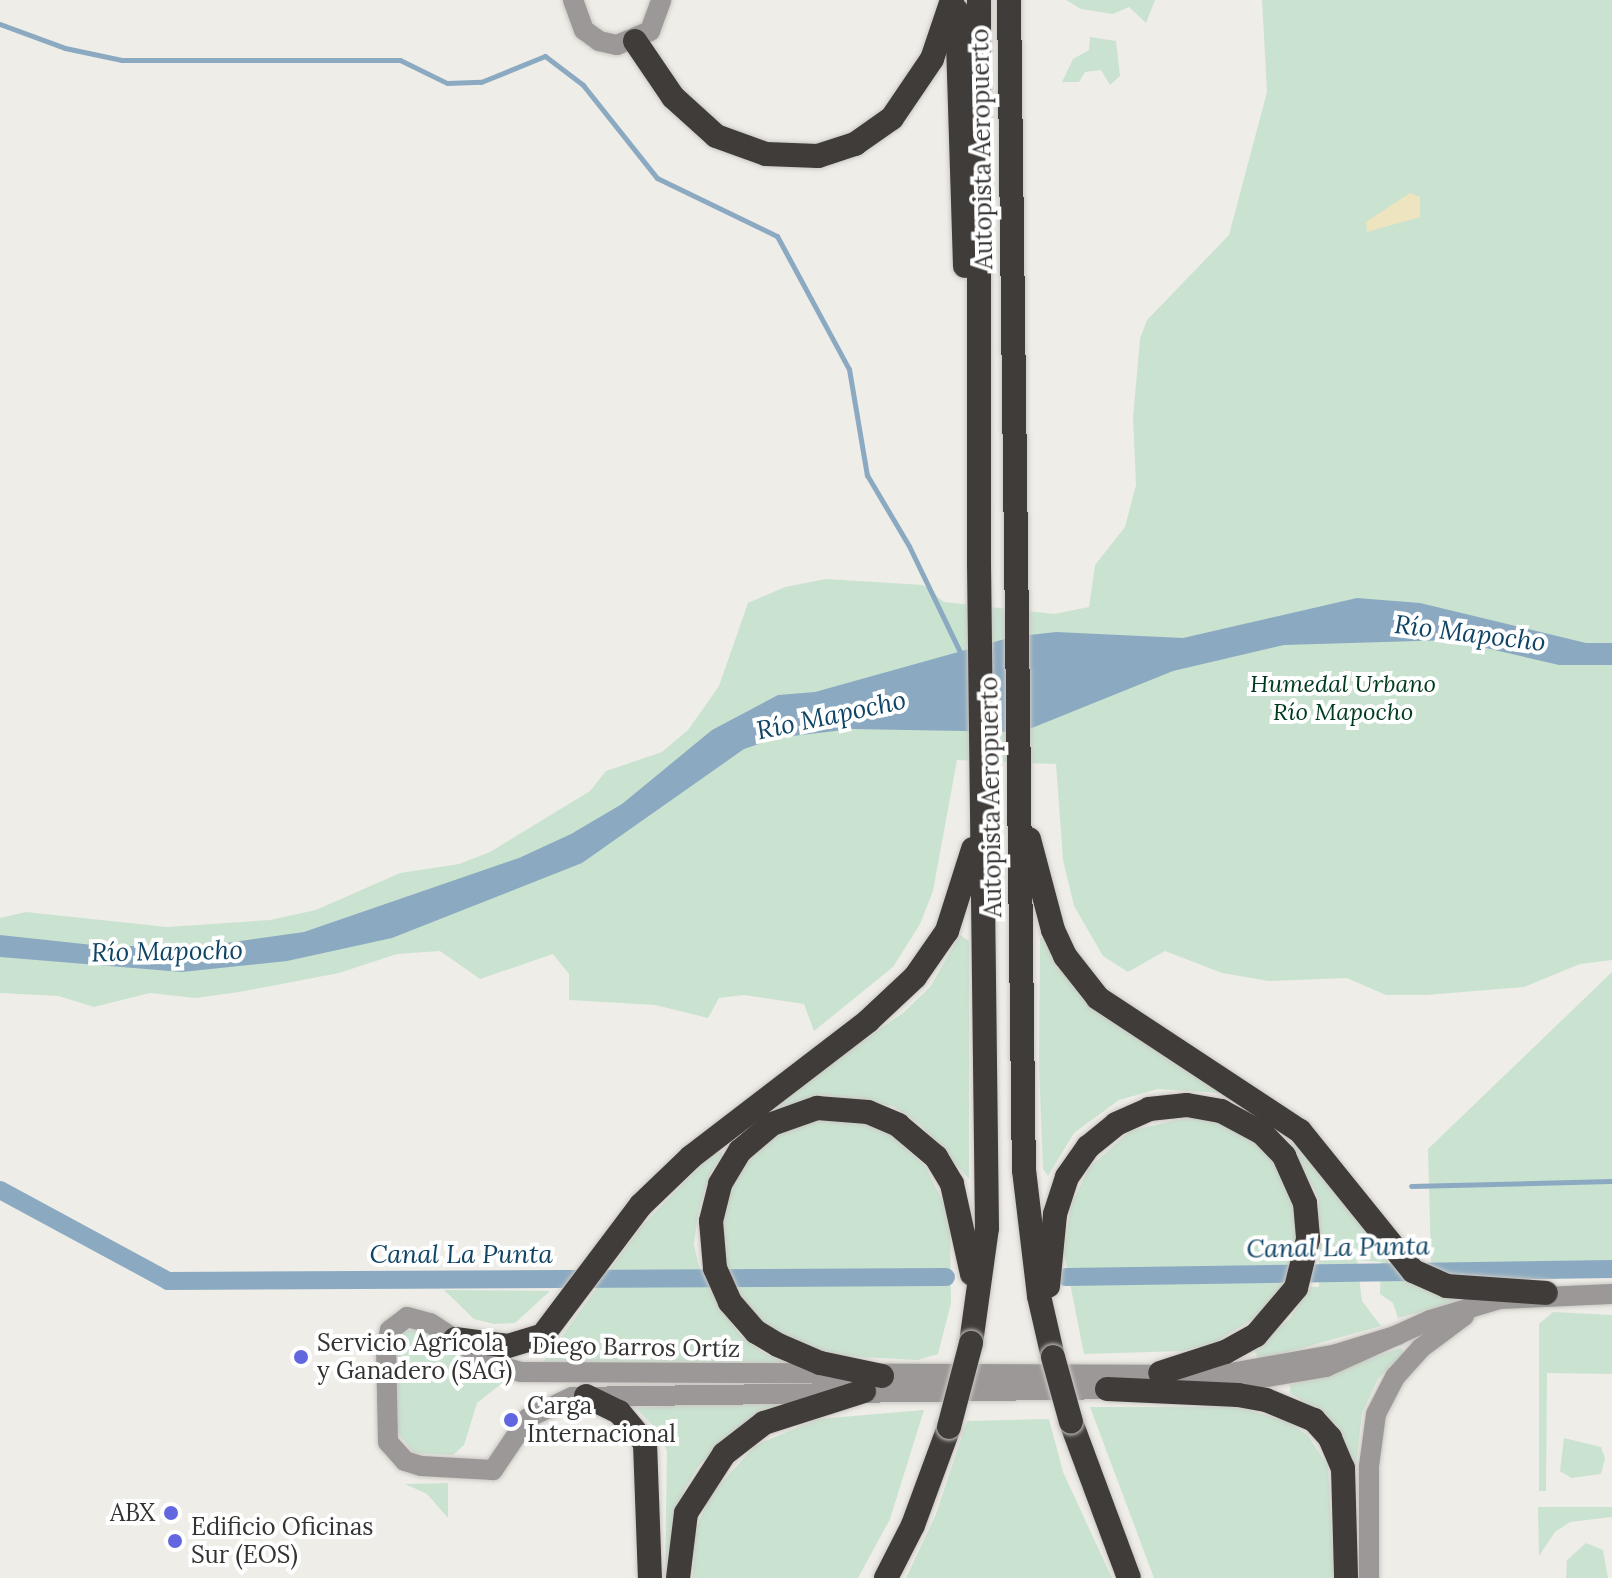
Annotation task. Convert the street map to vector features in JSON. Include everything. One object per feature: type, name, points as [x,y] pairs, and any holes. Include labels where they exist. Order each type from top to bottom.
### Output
[{"type":"highway","points":[[635,41],[673,97],[716,136],[766,154],[818,156],[869,136],[901,108],[932,59],[955,0]]},
{"type":"highway","name":"Autopista Aeropuerto","points":[[955,0],[961,215],[977,348]]},
{"type":"highway","name":"Autopista Aeropuerto","points":[[886,1578],[913,1525],[949,1427],[971,1343],[987,1228],[977,348],[979,0]]},
{"type":"highway","name":"Autopista Aeropuerto","points":[[1009,0],[1024,1170],[1050,1349],[1071,1422],[1129,1578]]},
{"type":"highway","points":[[1019,796],[1049,919],[1080,979],[1143,1032],[1300,1131],[1402,1261],[1434,1282],[1465,1288],[1546,1293]]},
{"type":"highway","points":[[455,1339],[508,1346],[533,1341],[551,1328],[641,1205],[691,1157],[868,1021],[915,977],[956,910],[981,816]]},
{"type":"highway","points":[[1050,1349],[1052,1235],[1067,1177],[1101,1135],[1149,1109],[1187,1105],[1221,1111],[1274,1143],[1293,1171],[1305,1203],[1306,1257],[1296,1288],[1256,1335],[1225,1352],[1160,1373]]},
{"type":"highway","points":[[873,1383],[778,1345],[747,1323],[719,1279],[710,1236],[714,1202],[740,1151],[785,1117],[817,1108],[851,1109],[898,1125],[925,1145],[945,1170],[966,1230],[976,1313]]},
{"type":"highway","points":[[678,1578],[686,1513],[724,1454],[764,1423],[873,1383]]},
{"type":"highway","points":[[1107,1389],[1252,1397],[1314,1420],[1330,1438],[1343,1468],[1346,1578]]},
{"type":"highway","points":[[586,1396],[619,1412],[645,1443],[650,1578]]},
{"type":"highway","points":[[872,1578],[913,1525]]},
{"type":"highway","points":[[1113,1539],[1138,1578]]},
{"type":"street","points":[[573,0],[578,21],[592,36],[608,44],[635,41],[655,24],[661,0]]},
{"type":"street","name":"Diego Barros Ortíz","points":[[1398,1335],[1257,1371],[873,1383],[586,1396],[538,1410],[511,1438],[493,1470],[412,1464],[388,1442],[388,1337],[395,1324],[407,1317],[430,1323],[495,1365],[521,1372],[873,1383],[1107,1389],[1233,1385],[1292,1377],[1356,1357],[1398,1335],[1463,1308],[1546,1293],[1612,1294]]},
{"type":"street","points":[[1369,1578],[1368,1510],[1376,1414],[1395,1377],[1444,1328],[1500,1299]]},
{"type":"green space","points":[[1066,0],[1155,0],[1146,23],[1129,7],[1113,14],[1081,9]]},
{"type":"green space","name":"Humedal Urbano Río Mapocho","points":[[1262,0],[1612,0],[1612,960],[1580,964],[1524,987],[1426,995],[1386,995],[1347,978],[1269,981],[1222,973],[1165,951],[1128,972],[1103,956],[1074,906],[1063,860],[1056,764],[957,760],[933,891],[920,924],[893,967],[814,1031],[804,1004],[744,995],[719,998],[708,1018],[655,1005],[569,1000],[569,974],[553,954],[480,979],[440,951],[397,954],[339,973],[239,992],[195,998],[150,993],[94,1007],[59,996],[0,993],[0,918],[26,912],[167,927],[270,920],[316,910],[400,873],[459,864],[490,852],[590,791],[606,771],[662,752],[688,730],[719,686],[748,603],[785,587],[826,579],[923,585],[944,602],[1054,614],[1089,607],[1095,565],[1125,527],[1136,485],[1133,418],[1140,339],[1147,320],[1229,235],[1267,92]]},
{"type":"green space","points":[[1090,37],[1116,41],[1120,76],[1110,85],[1101,70],[1085,72],[1079,82],[1062,82],[1073,59],[1089,50]]},
{"type":"green space","points":[[960,935],[969,941],[969,1179],[921,1125],[893,1106],[822,1095],[779,1110],[773,1105],[904,1012],[930,987]]},
{"type":"green space","points":[[1046,937],[1102,1012],[1222,1088],[1219,1093],[1158,1089],[1119,1100],[1074,1133],[1048,1176],[1043,1169],[1039,1066],[1040,938]]},
{"type":"green space","points":[[1612,972],[1612,1261],[1431,1264],[1428,1149]]},
{"type":"green space","points":[[1189,1117],[1239,1128],[1291,1178],[1300,1259],[1269,1309],[1214,1343],[1182,1351],[1084,1354],[1064,1253],[1071,1205],[1089,1168],[1130,1131]]},
{"type":"green space","points":[[808,1120],[865,1121],[886,1131],[925,1166],[944,1204],[950,1232],[951,1303],[938,1354],[918,1360],[840,1356],[792,1344],[746,1311],[724,1265],[722,1208],[729,1185],[761,1143]]},
{"type":"green space","points":[[1290,1143],[1296,1144],[1349,1206],[1388,1261],[1388,1275],[1409,1278],[1447,1299],[1466,1299],[1398,1318],[1393,1303],[1380,1294],[1381,1262],[1357,1260],[1362,1301],[1381,1326],[1258,1360],[1253,1346],[1289,1320],[1310,1287],[1319,1287],[1319,1199]]},
{"type":"green space","points":[[717,1149],[723,1154],[710,1174],[698,1213],[694,1245],[701,1275],[738,1333],[762,1352],[800,1368],[547,1368],[544,1361],[641,1227]]},
{"type":"green space","points":[[444,1290],[550,1291],[515,1323],[494,1324],[474,1319]]},
{"type":"green space","points":[[1553,1312],[1612,1315],[1612,1374],[1547,1373],[1546,1491],[1539,1491],[1539,1324]]},
{"type":"green space","points":[[421,1328],[506,1380],[477,1403],[464,1445],[453,1455],[414,1453],[396,1431],[395,1349],[403,1332]]},
{"type":"green space","points":[[1401,1348],[1404,1352],[1378,1379],[1362,1413],[1356,1466],[1349,1468],[1325,1414],[1290,1393],[1290,1385]]},
{"type":"green space","points":[[770,1399],[793,1401],[758,1416],[723,1443],[699,1465],[684,1490],[665,1578],[667,1451],[658,1431],[636,1408]]},
{"type":"green space","points":[[1090,1407],[1238,1407],[1289,1422],[1308,1436],[1328,1466],[1334,1578],[1154,1578]]},
{"type":"green space","points":[[924,1410],[890,1519],[858,1578],[693,1578],[695,1532],[710,1495],[756,1445],[818,1419]]},
{"type":"green space","points":[[1049,1419],[1063,1472],[1112,1578],[906,1578],[936,1514],[967,1421]]},
{"type":"green space","points":[[1564,1438],[1601,1447],[1605,1458],[1601,1474],[1571,1478],[1560,1471]]},
{"type":"green space","points":[[448,1483],[448,1518],[427,1494],[405,1484]]},
{"type":"green space","points":[[1538,1507],[1612,1507],[1612,1517],[1570,1522],[1555,1532],[1539,1556]]},
{"type":"green space","points":[[1586,1543],[1603,1550],[1608,1578],[1566,1578],[1567,1560]]},
{"type":"sand","points":[[1410,193],[1420,197],[1420,217],[1367,232],[1366,222]]},
{"type":"water","name":"Río Mapocho","points":[[1357,598],[1420,603],[1586,643],[1612,643],[1612,665],[1559,665],[1451,640],[1284,645],[1173,671],[1022,732],[852,729],[776,738],[744,749],[582,863],[392,938],[287,961],[182,972],[0,957],[0,935],[102,946],[205,946],[304,932],[519,858],[571,834],[622,804],[712,730],[778,695],[815,692],[1012,637],[1056,632],[1183,638]]},
{"type":"waterway","points":[[0,24],[65,48],[122,60],[400,60],[447,83],[481,82],[545,56],[583,85],[657,178],[777,236],[849,369],[867,475],[909,546],[961,654]]},
{"type":"waterway","points":[[1411,1186],[1612,1181]]},
{"type":"waterway","name":"Canal La Punta","points":[[0,1190],[168,1281],[946,1277]]},
{"type":"waterway","name":"Canal La Punta","points":[[1066,1277],[1612,1269]]},
{"type":"place","name":"Servicio Agrícola y Ganadero (SAG)","points":[[301,1357]]},
{"type":"place","name":"Carga Internacional","points":[[511,1420]]},
{"type":"place","name":"ABX","points":[[171,1513]]},
{"type":"place","name":"Edificio Oficinas Sur (EOS)","points":[[175,1541]]}]
